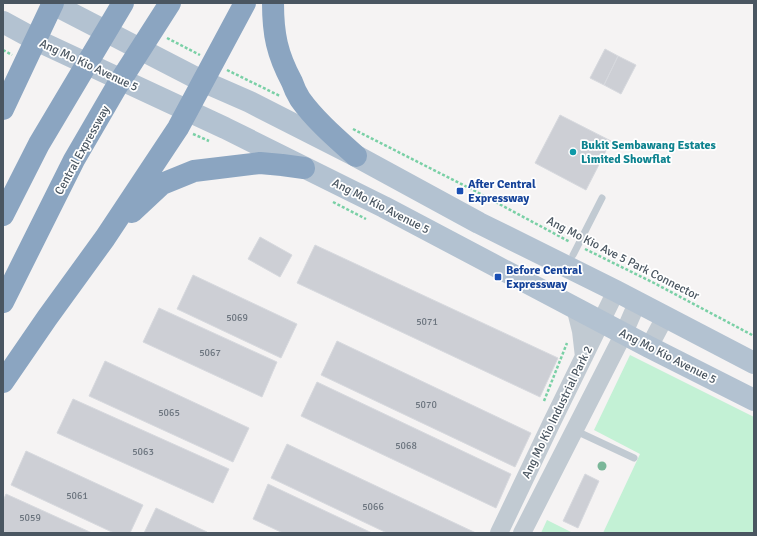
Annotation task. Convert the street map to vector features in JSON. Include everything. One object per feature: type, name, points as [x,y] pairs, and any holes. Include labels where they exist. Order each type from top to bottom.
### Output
[{"type":"highway","points":[[3,109],[53,3]]},
{"type":"highway","points":[[3,215],[39,144],[123,3]]},
{"type":"highway","name":"Central Expressway","points":[[3,302],[74,160],[117,86],[170,3]]},
{"type":"highway","points":[[3,382],[105,238],[178,128],[212,62],[245,3]]},
{"type":"highway","points":[[273,3],[273,26],[278,51],[285,70],[300,98],[325,127],[356,156]]},
{"type":"highway","points":[[105,238],[162,184],[194,171],[260,163],[282,164],[304,168]]},
{"type":"main road","points":[[53,3],[202,81],[250,102],[356,156],[478,223],[616,291],[754,363]]},
{"type":"main road","name":"Ang Mo Kio Avenue 5","points":[[3,22],[36,40],[225,128],[384,207],[601,322],[754,400]]},
{"type":"street","name":"Ang Mo Kio Industrial Park 2","points":[[500,533],[616,291]]},
{"type":"street","name":"Ang Mo Kio Industrial Park 2","points":[[522,533],[638,303]]},
{"type":"street","points":[[575,307],[581,331],[584,357]]},
{"type":"street","points":[[649,347],[665,317]]},
{"type":"lane","points":[[573,255],[602,198]]},
{"type":"lane","points":[[573,430],[634,458]]},
{"type":"path","points":[[212,62],[285,99],[300,98]]},
{"type":"path","name":"Ang Mo Kio Ave 5 Park Connector","points":[[348,126],[754,336]]},
{"type":"green space","points":[[630,355],[754,417],[754,533],[603,533],[640,454],[594,430]]},
{"type":"green space","points":[[547,520],[573,533],[541,533]]},
{"type":"building","points":[[605,49],[618,56],[604,85],[590,78]]},
{"type":"building","points":[[618,56],[636,65],[621,94],[604,85]]},
{"type":"building","name":"Bukit Sembawang Estates Limited Showflat","points":[[560,115],[611,141],[586,190],[535,163]]},
{"type":"building","points":[[260,237],[292,255],[280,277],[248,259]]},
{"type":"building","points":[[315,245],[558,358],[540,397],[297,283]]},
{"type":"building","points":[[193,275],[297,324],[281,358],[177,309]]},
{"type":"building","points":[[159,308],[277,362],[262,397],[143,342]]},
{"type":"building","points":[[337,341],[531,433],[515,467],[321,375]]},
{"type":"building","points":[[105,361],[249,428],[233,462],[89,396]]},
{"type":"building","points":[[317,382],[511,474],[496,508],[301,416]]},
{"type":"building","points":[[73,399],[229,469],[213,503],[57,433]]},
{"type":"building","points":[[287,444],[476,533],[387,533],[271,478]]},
{"type":"building","points":[[26,451],[143,505],[130,533],[114,533],[11,485]]},
{"type":"building","points":[[585,474],[599,481],[578,528],[563,521]]},
{"type":"building","points":[[268,484],[372,533],[283,533],[253,519]]},
{"type":"building","points":[[6,494],[92,533],[3,533],[3,501]]},
{"type":"building","points":[[156,508],[207,532],[207,533],[144,533]]},
{"type":"place","name":"Bukit Sembawang Estates Limited Showflat","points":[[573,152]]},
{"type":"place","name":"After Central Expressway","points":[[460,191]]},
{"type":"place","name":"Before Central Expressway","points":[[498,277]]}]
